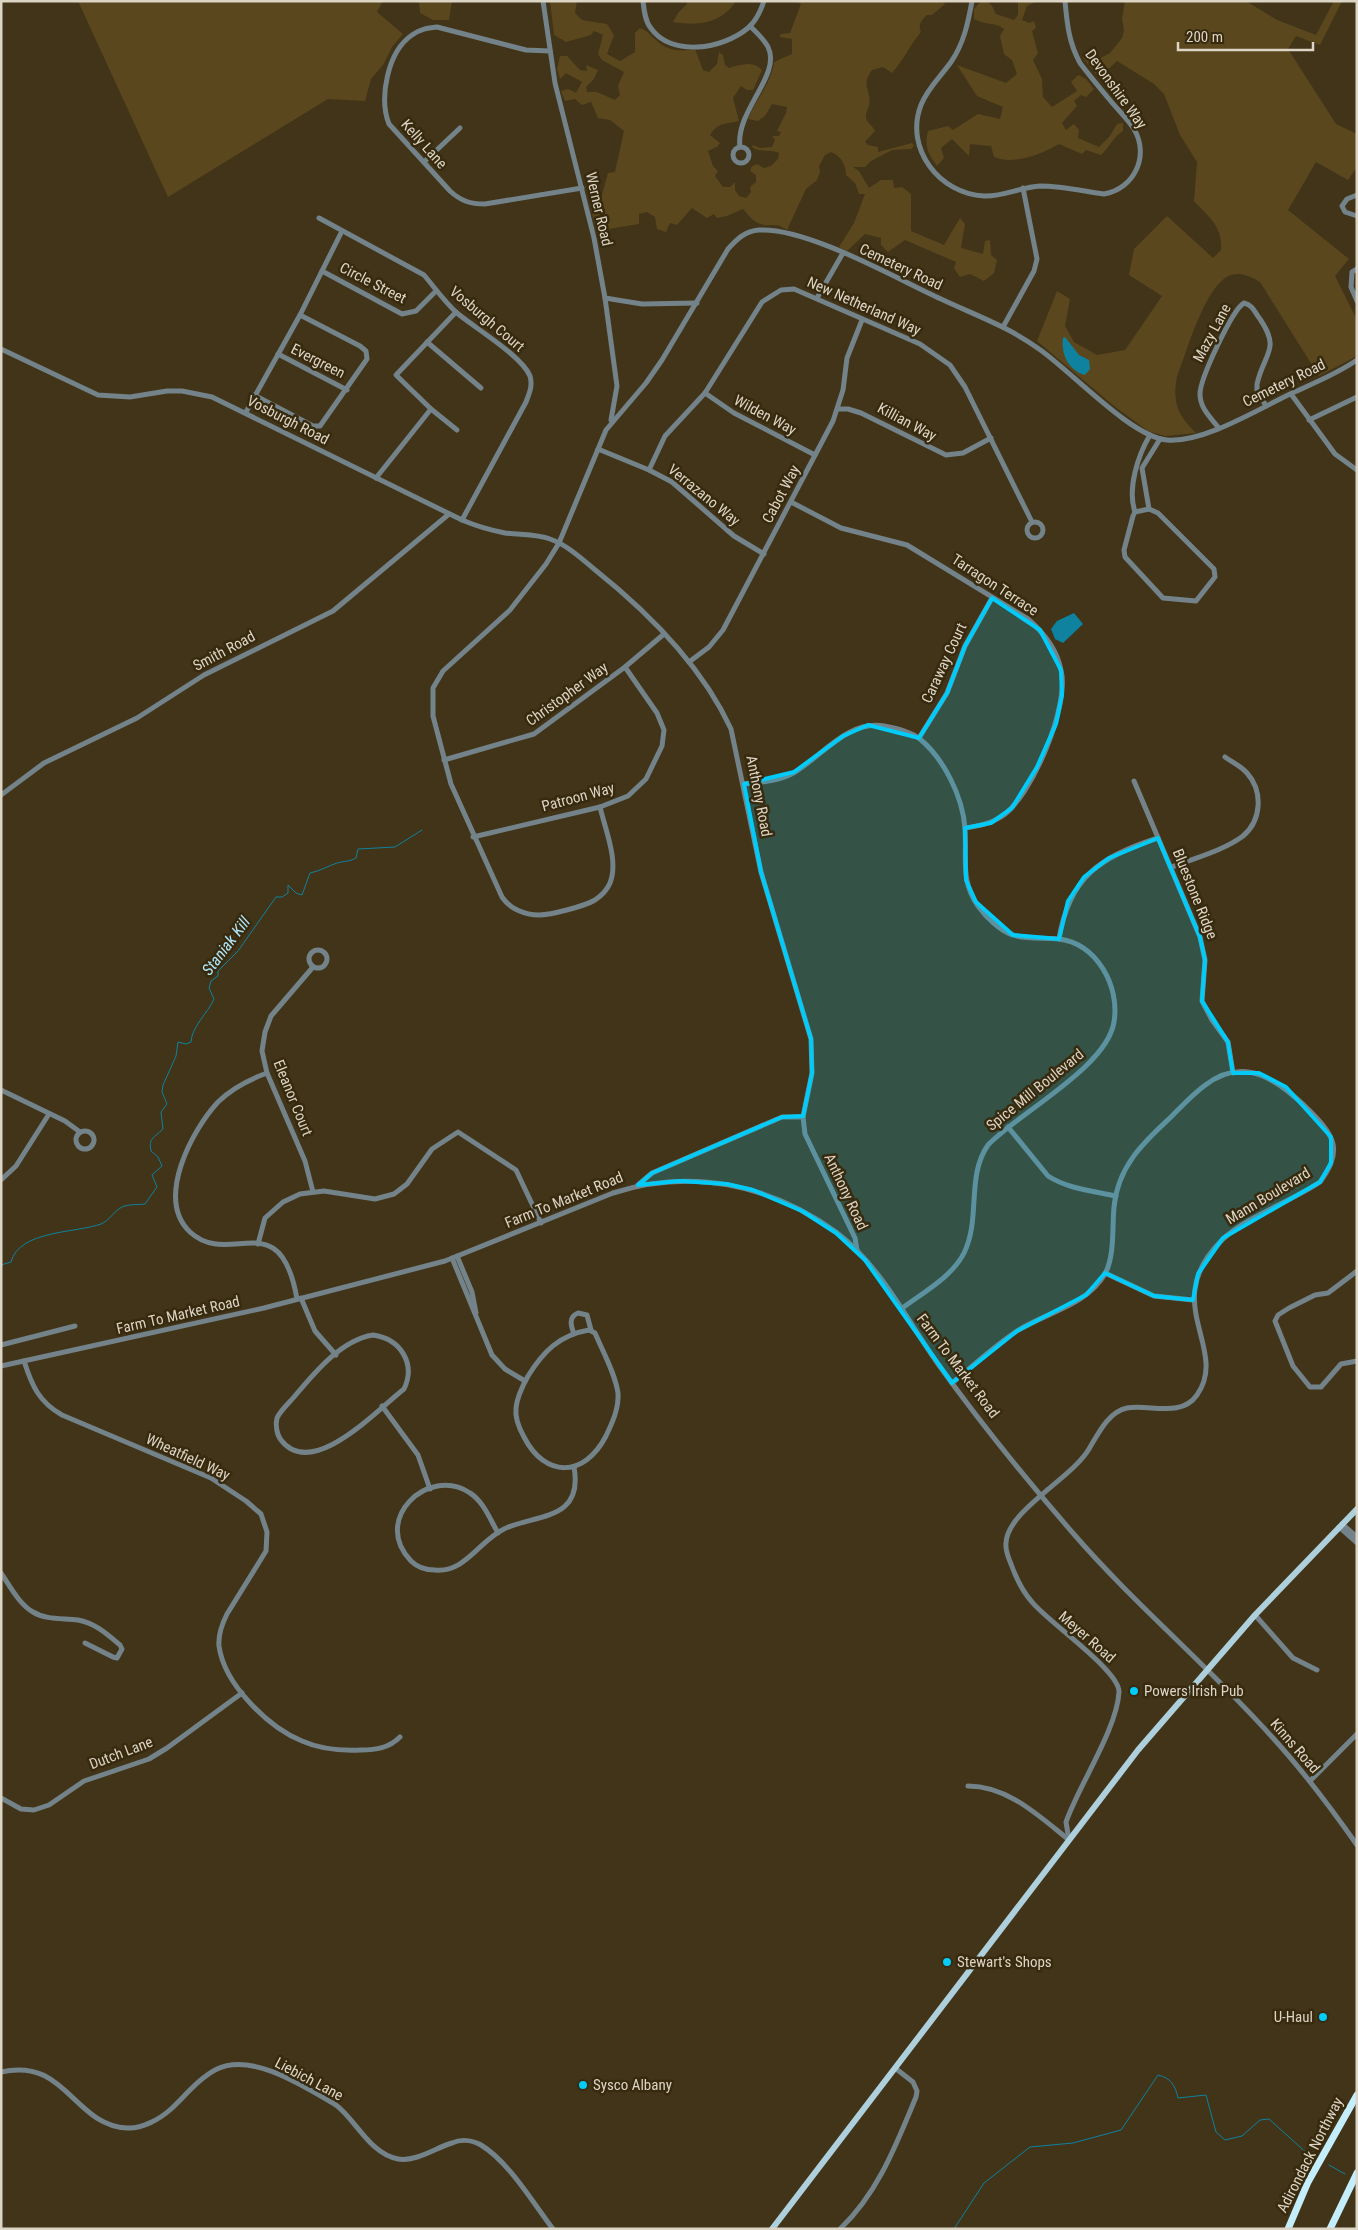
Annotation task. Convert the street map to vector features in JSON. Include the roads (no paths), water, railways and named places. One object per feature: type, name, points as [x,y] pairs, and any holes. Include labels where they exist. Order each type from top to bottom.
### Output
[{"type":"highway","name":"Adirondack Northway","points":[[1288,2229],[1308,2182],[1357,2095]]},
{"type":"highway","points":[[1330,2229],[1357,2173]]},
{"type":"main road","points":[[772,2229],[1138,1750],[1255,1614],[1357,1509]]},
{"type":"street","name":"Werner Road","points":[[543,1],[555,83],[582,188],[605,298],[617,386],[610,423]]},
{"type":"street","points":[[642,1],[650,27],[665,41],[676,45],[708,45],[726,40],[750,26],[764,1]]},
{"type":"street","name":"Devonshire Way","points":[[972,1],[964,38],[921,104],[917,118],[916,134],[919,146],[933,172],[950,187],[959,192],[987,196],[1023,188],[1051,186],[1104,194],[1111,193],[1133,178],[1140,158],[1139,144],[1135,130],[1080,63],[1073,51],[1067,31],[1065,1]]},
{"type":"street","name":"Kelly Lane","points":[[550,51],[526,50],[437,26],[423,29],[410,36],[393,61],[383,98],[385,113],[389,124],[450,192],[461,200],[473,204],[485,204],[582,188]]},
{"type":"street","points":[[740,147],[742,122],[767,76],[771,57],[768,47],[750,26]]},
{"type":"street","points":[[424,162],[460,128]]},
{"type":"street","points":[[1003,327],[1034,271],[1037,259],[1023,188]]},
{"type":"street","points":[[1357,195],[1347,199],[1342,206],[1345,212],[1357,216]]},
{"type":"street","name":"Vosburgh Court","points":[[319,218],[424,275],[435,292],[456,312],[518,360],[528,373],[532,384],[526,402],[462,520]]},
{"type":"street","name":"Cemetery Road","points":[[600,807],[612,868],[607,889],[593,901],[540,915],[519,911],[505,902],[473,837],[450,784],[432,707],[433,688],[443,671],[515,605],[546,564],[559,543],[610,423],[646,383],[697,303],[728,249],[738,238],[749,231],[760,230],[794,235],[843,253],[1003,327],[1040,350],[1119,414],[1150,435],[1160,439],[1183,438],[1218,427],[1291,394],[1357,360]]},
{"type":"street","points":[[246,412],[300,315],[342,231]]},
{"type":"street","points":[[817,298],[843,253]]},
{"type":"street","points":[[1357,269],[1352,272],[1351,279],[1353,294],[1357,301]]},
{"type":"street","name":"Circle Street","points":[[322,271],[402,314],[416,311],[435,292]]},
{"type":"street","name":"New Netherland Way","points":[[649,470],[665,436],[705,393],[756,310],[769,295],[781,290],[794,289],[920,344],[950,364],[991,438],[1032,522]]},
{"type":"street","points":[[605,298],[642,304],[697,303]]},
{"type":"street","name":"Mazy Lane","points":[[1218,427],[1206,414],[1201,403],[1200,393],[1203,378],[1235,313],[1244,303],[1253,308],[1271,340],[1256,384],[1257,390],[1266,406]]},
{"type":"street","points":[[456,312],[396,375],[431,409],[457,430]]},
{"type":"street","points":[[254,395],[316,427],[324,422],[368,359],[366,351],[300,315]]},
{"type":"street","name":"Cabot Way","points":[[689,662],[718,637],[816,455],[838,409],[847,358],[862,320]]},
{"type":"street","points":[[427,342],[481,388]]},
{"type":"street","name":"Vosburgh Road","points":[[1,349],[98,395],[130,397],[167,391],[182,391],[212,397],[246,412],[462,520],[491,530],[548,538],[559,543]]},
{"type":"street","name":"Evergreen","points":[[278,354],[347,390]]},
{"type":"street","name":"Wilden Way","points":[[705,393],[734,414],[816,455]]},
{"type":"street","points":[[1291,394],[1335,454],[1357,470]]},
{"type":"street","points":[[1310,420],[1357,397]]},
{"type":"street","points":[[376,478],[431,409]]},
{"type":"street","name":"Killian Way","points":[[838,409],[848,409],[866,415],[946,454],[962,453],[991,438]]},
{"type":"street","points":[[1135,512],[1149,509],[1158,513],[1214,569],[1215,577],[1196,601],[1163,598],[1130,563],[1124,550],[1135,512],[1133,500],[1137,462],[1140,452],[1150,435]]},
{"type":"street","points":[[1149,509],[1142,468],[1160,439]]},
{"type":"street","name":"Verrazano Way","points":[[598,449],[649,470],[672,482],[734,536],[764,554]]},
{"type":"street","name":"Tarragon Terrace","points":[[791,502],[841,528],[907,545],[992,598],[1012,608],[1040,630],[1054,651],[1061,670],[1062,695],[1056,724],[1037,767],[1018,800],[1002,817],[980,826],[965,828]]},
{"type":"street","name":"Smith Road","points":[[1,795],[52,759],[137,718],[204,675],[333,611],[448,514]]},
{"type":"street","name":"Anthony Road","points":[[559,543],[603,576],[664,634],[689,662],[722,710],[728,723],[744,784],[761,872],[811,1039],[812,1073],[803,1117],[806,1134],[855,1238],[857,1251]]},
{"type":"street","name":"Caraway Court","points":[[919,738],[947,693],[964,646],[992,598]]},
{"type":"street","name":"Christopher Way","points":[[444,760],[534,734],[625,667],[664,634]]},
{"type":"street","name":"Patroon Way","points":[[473,837],[600,807],[628,796],[646,779],[662,746],[664,735],[657,713],[625,667]]},
{"type":"street","name":"Spice Mill Boulevard","points":[[744,784],[776,780],[794,772],[838,739],[868,725],[896,729],[919,738],[938,758],[958,799],[965,828],[966,880],[971,894],[984,914],[1013,935],[1059,939],[1088,952],[1106,974],[1115,1001],[1114,1023],[1106,1044],[1091,1062],[988,1144],[979,1160],[970,1237],[964,1253],[951,1270],[901,1309]]},
{"type":"street","points":[[1172,868],[1243,836],[1257,814],[1258,796],[1253,782],[1247,773],[1225,757]]},
{"type":"street","name":"Bluestone Ridge","points":[[1134,781],[1172,868],[1204,949],[1202,1001],[1212,1020],[1228,1042],[1232,1054],[1233,1073]]},
{"type":"street","points":[[1059,939],[1068,902],[1084,877],[1110,858],[1136,845],[1158,838]]},
{"type":"street","name":"Eleanor Court","points":[[312,967],[275,1010],[267,1024],[262,1051],[267,1074],[304,1161],[313,1192]]},
{"type":"street","name":"Mann Boulevard","points":[[952,1383],[1017,1331],[1069,1306],[1086,1295],[1105,1273],[1111,1251],[1116,1196],[1119,1182],[1129,1160],[1142,1144],[1212,1080],[1233,1073],[1259,1073],[1286,1087],[1325,1129],[1333,1144],[1334,1154],[1329,1168],[1320,1182],[1223,1238],[1198,1274],[1193,1300],[1195,1319],[1207,1366],[1204,1383],[1196,1397],[1189,1404],[1175,1408],[1125,1408],[1117,1413],[1098,1432],[1080,1462],[1041,1495]]},
{"type":"street","points":[[267,1074],[239,1085],[215,1106],[184,1155],[176,1191],[182,1220],[191,1233],[217,1244],[258,1244],[271,1248],[286,1262],[299,1299],[315,1331],[336,1355]]},
{"type":"street","points":[[1,1090],[74,1126],[80,1132]]},
{"type":"street","points":[[1,1180],[16,1166],[49,1114]]},
{"type":"street","points":[[638,1185],[646,1176],[782,1117],[803,1117]]},
{"type":"street","points":[[1008,1127],[1048,1176],[1054,1180],[1065,1186],[1116,1196]]},
{"type":"street","points":[[258,1244],[265,1218],[271,1210],[291,1198],[313,1192],[337,1192],[375,1198],[394,1194],[406,1184],[432,1149],[459,1132],[475,1145],[516,1170],[541,1223]]},
{"type":"street","name":"Farm To Market Road","points":[[1,1366],[299,1299],[455,1257],[613,1193],[638,1185],[698,1181],[753,1190],[802,1211],[836,1233],[857,1251],[901,1309],[952,1383],[1041,1495],[1108,1571],[1206,1670]]},
{"type":"street","points":[[455,1257],[492,1355],[504,1369],[525,1381]]},
{"type":"street","points":[[1357,1271],[1328,1292],[1315,1295],[1289,1308],[1277,1316],[1275,1320],[1293,1366],[1310,1387],[1321,1387],[1341,1364],[1357,1361]]},
{"type":"street","points":[[1105,1273],[1154,1296],[1193,1300]]},
{"type":"street","points":[[574,1334],[571,1319],[578,1313],[587,1316],[591,1330],[595,1333],[616,1384],[617,1409],[596,1453],[574,1467],[553,1466],[539,1460],[529,1448],[520,1429],[515,1410],[525,1381],[545,1350],[574,1334],[591,1330]]},
{"type":"street","points":[[1,1345],[75,1326]]},
{"type":"street","points":[[374,1335],[385,1337],[403,1351],[409,1369],[408,1379],[404,1389],[340,1441],[307,1454],[296,1452],[280,1439],[277,1430],[277,1418],[309,1380],[336,1355],[364,1337],[374,1335]]},
{"type":"street","name":"Wheatfield Way","points":[[24,1361],[31,1385],[47,1406],[62,1415],[211,1478],[246,1501],[261,1514],[268,1532],[263,1560],[227,1614],[219,1634],[219,1645],[224,1666],[242,1693],[274,1725],[302,1741],[317,1746],[335,1750],[370,1750],[393,1744],[400,1737]]},
{"type":"street","points":[[382,1406],[418,1455],[430,1489]]},
{"type":"street","points":[[498,1533],[480,1504],[468,1492],[448,1485],[430,1489],[411,1498],[398,1519],[397,1534],[400,1548],[412,1562],[421,1568],[445,1571],[456,1568],[505,1528],[553,1514],[562,1508],[573,1492],[575,1481],[574,1467]]},
{"type":"street","name":"Meyer Road","points":[[1041,1495],[1017,1518],[1008,1534],[1006,1543],[1014,1574],[1036,1607],[1107,1670],[1119,1689],[1112,1721],[1066,1822],[1069,1840]]},
{"type":"street","points":[[1341,1525],[1357,1537]]},
{"type":"street","points":[[1341,1525],[1357,1543]]},
{"type":"street","points":[[1,1573],[24,1605],[33,1612],[47,1617],[80,1620],[95,1625],[120,1645],[122,1649],[117,1658],[85,1642]]},
{"type":"street","points":[[1255,1614],[1293,1658],[1317,1670]]},
{"type":"street","name":"Kinns Road","points":[[1206,1670],[1272,1736],[1310,1780],[1357,1846]]},
{"type":"street","name":"Dutch Lane","points":[[1,1798],[21,1809],[34,1810],[49,1805],[84,1781],[149,1759],[242,1693]]},
{"type":"street","points":[[1310,1780],[1357,1734]]},
{"type":"street","points":[[968,1786],[991,1788],[1013,1798],[1069,1840]]},
{"type":"street","name":"Liebich Lane","points":[[1,2072],[24,2070],[42,2073],[61,2086],[98,2119],[116,2127],[129,2128],[157,2119],[208,2074],[218,2068],[243,2064],[255,2066],[272,2071],[336,2105],[344,2111],[367,2139],[385,2154],[398,2159],[413,2158],[456,2141],[470,2140],[481,2145],[500,2160],[553,2229]]},
{"type":"street","points":[[840,2229],[858,2210],[880,2178],[895,2148],[916,2097],[917,2090],[913,2082],[895,2068]]},
{"type":"water","points":[[1065,337],[1079,355],[1089,360],[1090,369],[1085,375],[1079,373],[1067,361],[1063,350],[1063,338]]},
{"type":"water","points":[[1074,613],[1083,624],[1063,643],[1055,639],[1051,629],[1057,621]]},
{"type":"waterway","name":"Staniak Kill","points":[[1,1265],[11,1262],[16,1252],[25,1244],[37,1238],[101,1224],[122,1207],[145,1204],[157,1187],[152,1175],[162,1166],[158,1157],[151,1151],[150,1143],[163,1129],[161,1112],[167,1104],[162,1092],[163,1085],[176,1056],[178,1042],[186,1044],[191,1042],[194,1030],[214,999],[209,988],[211,981],[218,976],[218,971],[238,951],[276,897],[282,897],[288,893],[288,885],[296,893],[302,895],[310,873],[356,858],[358,849],[395,847],[422,830]]},
{"type":"waterway","points":[[954,2229],[984,2183],[1030,2147],[1073,2143],[1121,2130],[1158,2075],[1172,2083],[1178,2098],[1206,2095],[1216,2132],[1225,2140],[1242,2136],[1260,2120],[1269,2119],[1310,2156]]},
{"type":"waterway","points":[[1329,2165],[1345,2174]]},
{"type":"place","name":"Powers Irish Pub","points":[[1134,1691]]},
{"type":"place","name":"Stewart's Shops","points":[[947,1962]]},
{"type":"place","name":"U-Haul","points":[[1323,2017]]},
{"type":"place","name":"Sysco Albany","points":[[583,2085]]}]
